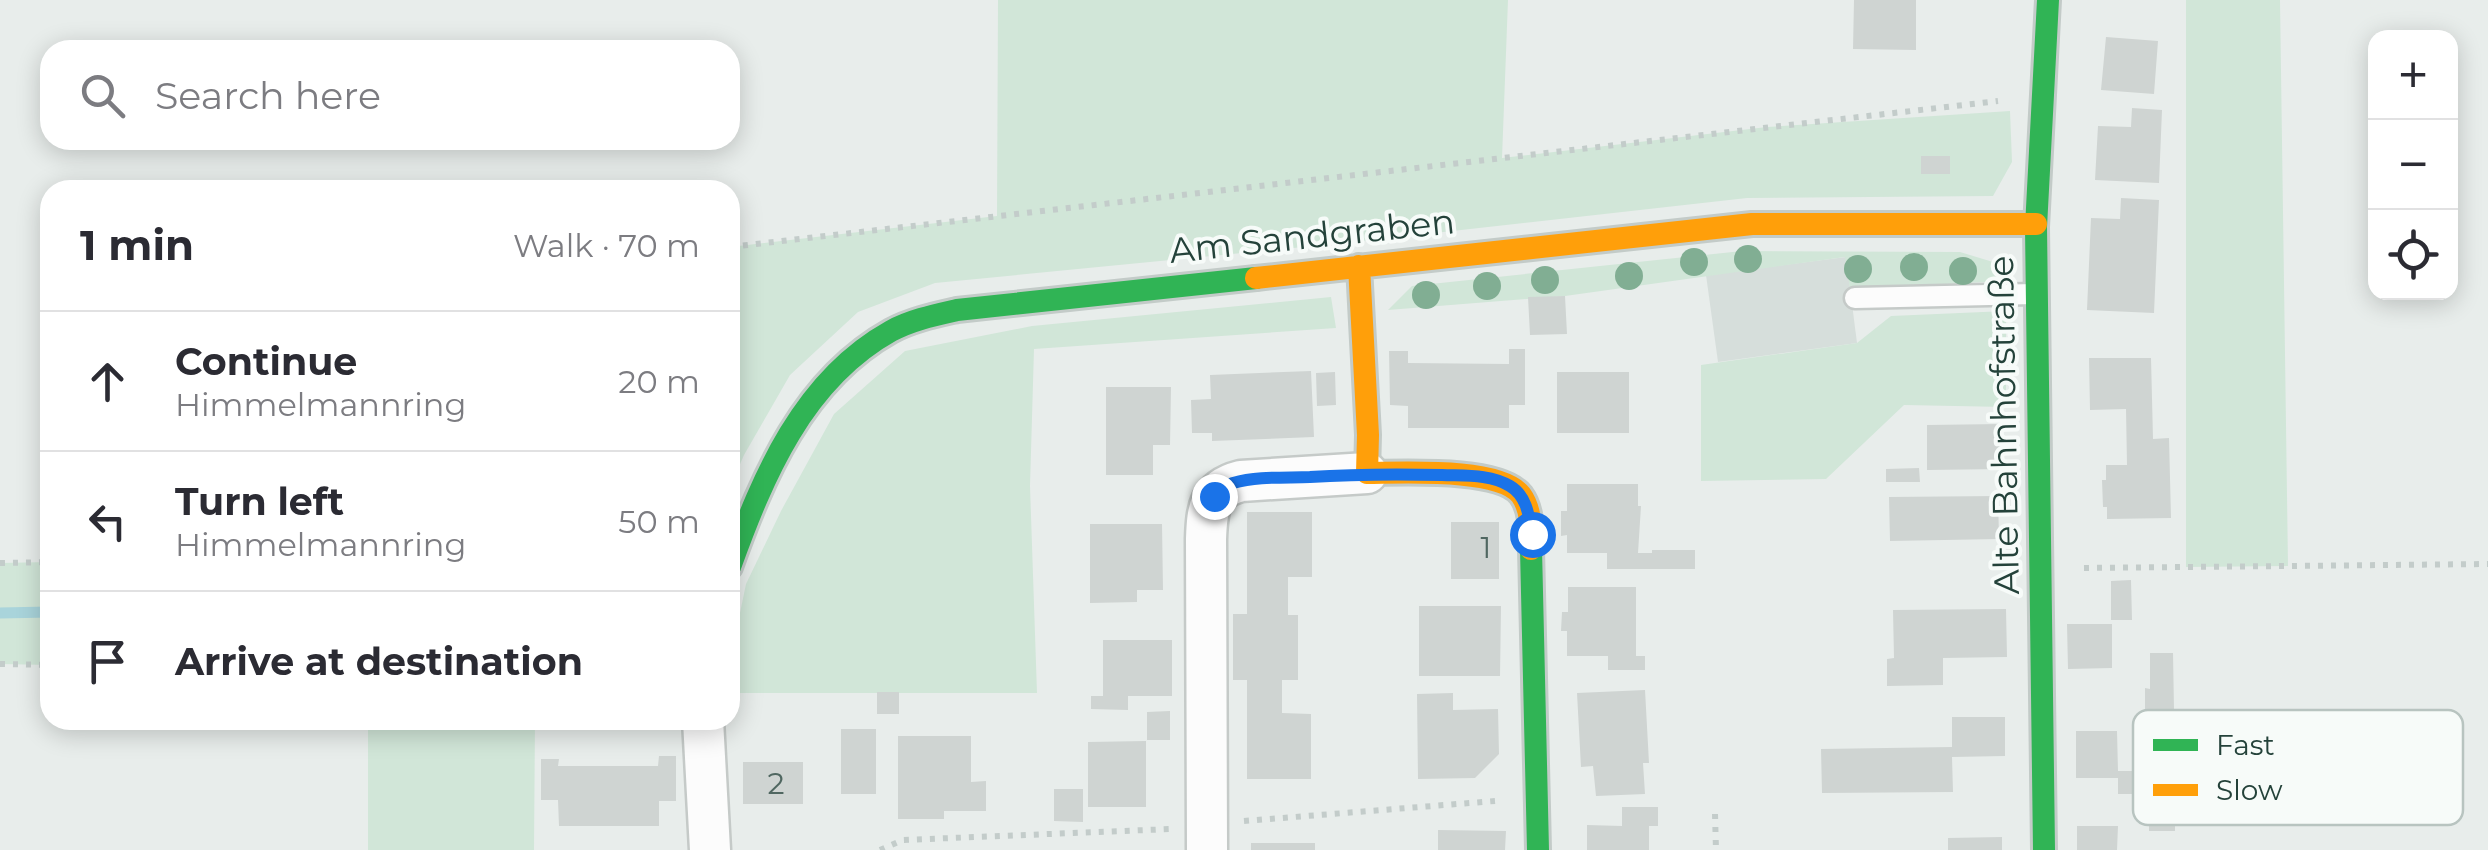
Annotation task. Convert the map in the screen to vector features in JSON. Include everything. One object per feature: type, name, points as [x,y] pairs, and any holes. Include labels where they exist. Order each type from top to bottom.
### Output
[{"type":"street","name":"Alte Bahnhofstraße","points":[[2044,850],[2036,224],[2048,0]]},
{"type":"street","name":"Am Sandgraben","points":[[740,541],[776,457],[820,392],[850,359],[892,330],[922,318],[956,310],[1752,224],[2036,224]]},
{"type":"street","points":[[1360,266],[1367,473]]},
{"type":"street","points":[[1207,850],[1206,539],[1208,511],[1214,496],[1220,489],[1241,481],[1367,473],[1481,477],[1504,483],[1523,498],[1532,534],[1538,850]]},
{"type":"street","points":[[704,730],[710,850]]},
{"type":"lane","points":[[1855,298],[2038,294]]},
{"type":"path","points":[[740,246],[2044,96]]},
{"type":"path","points":[[0,563],[40,562]]},
{"type":"path","points":[[2042,568],[2488,564]]},
{"type":"path","points":[[0,664],[40,665]]},
{"type":"path","points":[[1715,814],[1716,850]]},
{"type":"shaded area","points":[[1846,257],[1857,343],[1718,362],[1706,275]]},
{"type":"green space","points":[[998,0],[1508,0],[1502,158],[1767,127],[2010,111],[2012,162],[1993,196],[1747,198],[935,283],[858,312],[790,375],[740,464],[740,246],[997,216]]},
{"type":"green space","points":[[2186,0],[2280,0],[2288,566],[2186,567]]},
{"type":"green space","points":[[1742,251],[1960,252],[1993,262],[2005,281],[1850,289],[1845,257],[1565,296],[1388,310],[1412,286]]},
{"type":"green space","points":[[1331,297],[1336,328],[1034,349],[1030,486],[1037,693],[740,693],[740,613],[746,584],[834,414],[905,351],[1032,326]]},
{"type":"green space","points":[[2006,311],[2006,407],[1904,405],[1826,479],[1701,481],[1701,365],[1857,343],[1891,316]]},
{"type":"green space","points":[[40,562],[40,665],[0,664],[0,563]]},
{"type":"green space","points":[[368,730],[535,730],[534,850],[368,850]]},
{"type":"building","points":[[1854,0],[1916,0],[1916,50],[1853,49]]},
{"type":"building","points":[[2106,37],[2158,41],[2154,94],[2101,90]]},
{"type":"building","points":[[2132,108],[2162,110],[2159,183],[2095,180],[2098,126],[2131,127]]},
{"type":"building","points":[[1921,156],[1950,156],[1950,174],[1921,174]]},
{"type":"building","points":[[2121,198],[2159,200],[2154,313],[2087,310],[2091,218],[2120,219]]},
{"type":"building","points":[[1565,296],[1567,334],[1530,335],[1528,297]]},
{"type":"building","points":[[1509,349],[1525,349],[1525,405],[1509,405],[1509,428],[1408,428],[1408,406],[1390,405],[1389,351],[1408,351],[1408,363],[1509,364]]},
{"type":"building","points":[[2089,358],[2151,358],[2153,439],[2169,438],[2171,518],[2107,519],[2102,480],[2106,480],[2106,465],[2127,465],[2126,409],[2090,410]]},
{"type":"building","points":[[1311,371],[1314,437],[1212,441],[1212,433],[1192,433],[1191,400],[1211,399],[1210,375]]},
{"type":"building","points":[[1335,372],[1336,405],[1317,406],[1316,373]]},
{"type":"building","points":[[1557,372],[1629,372],[1629,433],[1557,433]]},
{"type":"building","points":[[1106,387],[1171,387],[1170,445],[1153,445],[1153,475],[1106,475]]},
{"type":"building","points":[[2002,424],[2002,469],[1927,470],[1927,425]]},
{"type":"building","points":[[1919,468],[1920,482],[1886,482],[1886,469]]},
{"type":"building","points":[[1567,484],[1638,484],[1638,553],[1695,550],[1695,569],[1607,569],[1607,553],[1567,553],[1567,535],[1561,536],[1561,511],[1567,511]]},
{"type":"building","points":[[1998,496],[1999,539],[1890,541],[1889,497]]},
{"type":"building","points":[[1247,512],[1312,512],[1312,577],[1288,577],[1288,615],[1298,615],[1298,680],[1282,680],[1282,713],[1311,714],[1311,779],[1247,779],[1247,680],[1233,680],[1233,614],[1247,614]]},
{"type":"building","points":[[1451,522],[1499,522],[1499,579],[1451,579]]},
{"type":"building","points":[[1090,524],[1162,524],[1163,590],[1137,590],[1137,602],[1090,603]]},
{"type":"building","points":[[2131,580],[2132,620],[2111,620],[2111,581]]},
{"type":"building","points":[[1568,587],[1636,587],[1636,656],[1645,656],[1645,670],[1608,670],[1608,656],[1567,656],[1567,631],[1561,631],[1562,612],[1568,612]]},
{"type":"building","points":[[1419,606],[1501,606],[1500,676],[1419,676]]},
{"type":"building","points":[[2006,609],[2007,657],[1943,658],[1943,685],[1887,686],[1887,659],[1894,658],[1893,610]]},
{"type":"building","points":[[2067,624],[2112,624],[2112,668],[2068,669]]},
{"type":"building","points":[[1103,640],[1172,640],[1172,696],[1128,696],[1128,710],[1091,709],[1091,696],[1103,696]]},
{"type":"building","points":[[2150,653],[2173,653],[2174,710],[2145,710],[2145,688],[2150,689]]},
{"type":"building","points":[[1645,690],[1649,763],[1643,763],[1645,794],[1596,796],[1593,766],[1581,767],[1577,693]]},
{"type":"building","points":[[877,692],[899,692],[899,714],[877,714]]},
{"type":"building","points":[[1453,693],[1453,710],[1498,709],[1499,754],[1475,778],[1418,779],[1417,694]]},
{"type":"building","points":[[1170,711],[1170,740],[1147,740],[1147,712]]},
{"type":"building","points":[[1952,717],[2005,717],[2005,756],[1952,757],[1953,792],[1822,793],[1821,749],[1952,747]]},
{"type":"building","points":[[841,729],[876,729],[876,794],[841,794]]},
{"type":"building","points":[[2076,731],[2117,731],[2118,771],[2133,771],[2133,794],[2118,794],[2118,778],[2076,778]]},
{"type":"building","points":[[898,736],[971,736],[971,782],[986,781],[986,811],[944,811],[944,819],[898,819]]},
{"type":"building","points":[[1146,741],[1146,807],[1088,807],[1088,742]]},
{"type":"building","points":[[659,756],[676,756],[676,801],[659,801],[659,826],[559,826],[558,800],[541,800],[541,759],[559,759],[558,766],[658,766]]},
{"type":"building","points":[[743,762],[803,762],[803,804],[743,804]]},
{"type":"building","points":[[1054,789],[1083,789],[1083,822],[1054,821]]},
{"type":"building","points":[[1622,807],[1658,807],[1658,826],[1649,826],[1649,850],[1587,850],[1587,825],[1622,826]]},
{"type":"building","points":[[2149,825],[2175,825],[2175,831],[2149,831]]},
{"type":"building","points":[[2077,826],[2118,826],[2117,850],[2077,850]]},
{"type":"building","points":[[1438,830],[1506,831],[1505,850],[1438,850]]},
{"type":"building","points":[[2002,837],[2002,850],[1948,850],[1948,838]]},
{"type":"building","points":[[1251,843],[1315,843],[1315,850],[1251,850]]},
{"type":"waterway","points":[[0,613],[40,612]]},
{"type":"traffic: fast","points":[[2044,850],[2036,227],[2048,0]]},
{"type":"traffic: fast","points":[[740,542],[772,465],[810,403],[860,351],[891,331],[957,310],[1256,278]]},
{"type":"traffic: fast","points":[[1531,549],[1538,850]]},
{"type":"traffic: slow","points":[[1256,278],[1752,224],[2036,224]]},
{"type":"traffic: slow","points":[[1359,266],[1367,473],[1472,476],[1510,486],[1527,507],[1531,549]]},
{"type":"route","points":[[1214,496],[1228,484],[1264,478],[1367,473],[1481,477],[1516,489],[1523,498],[1532,534]]}]
